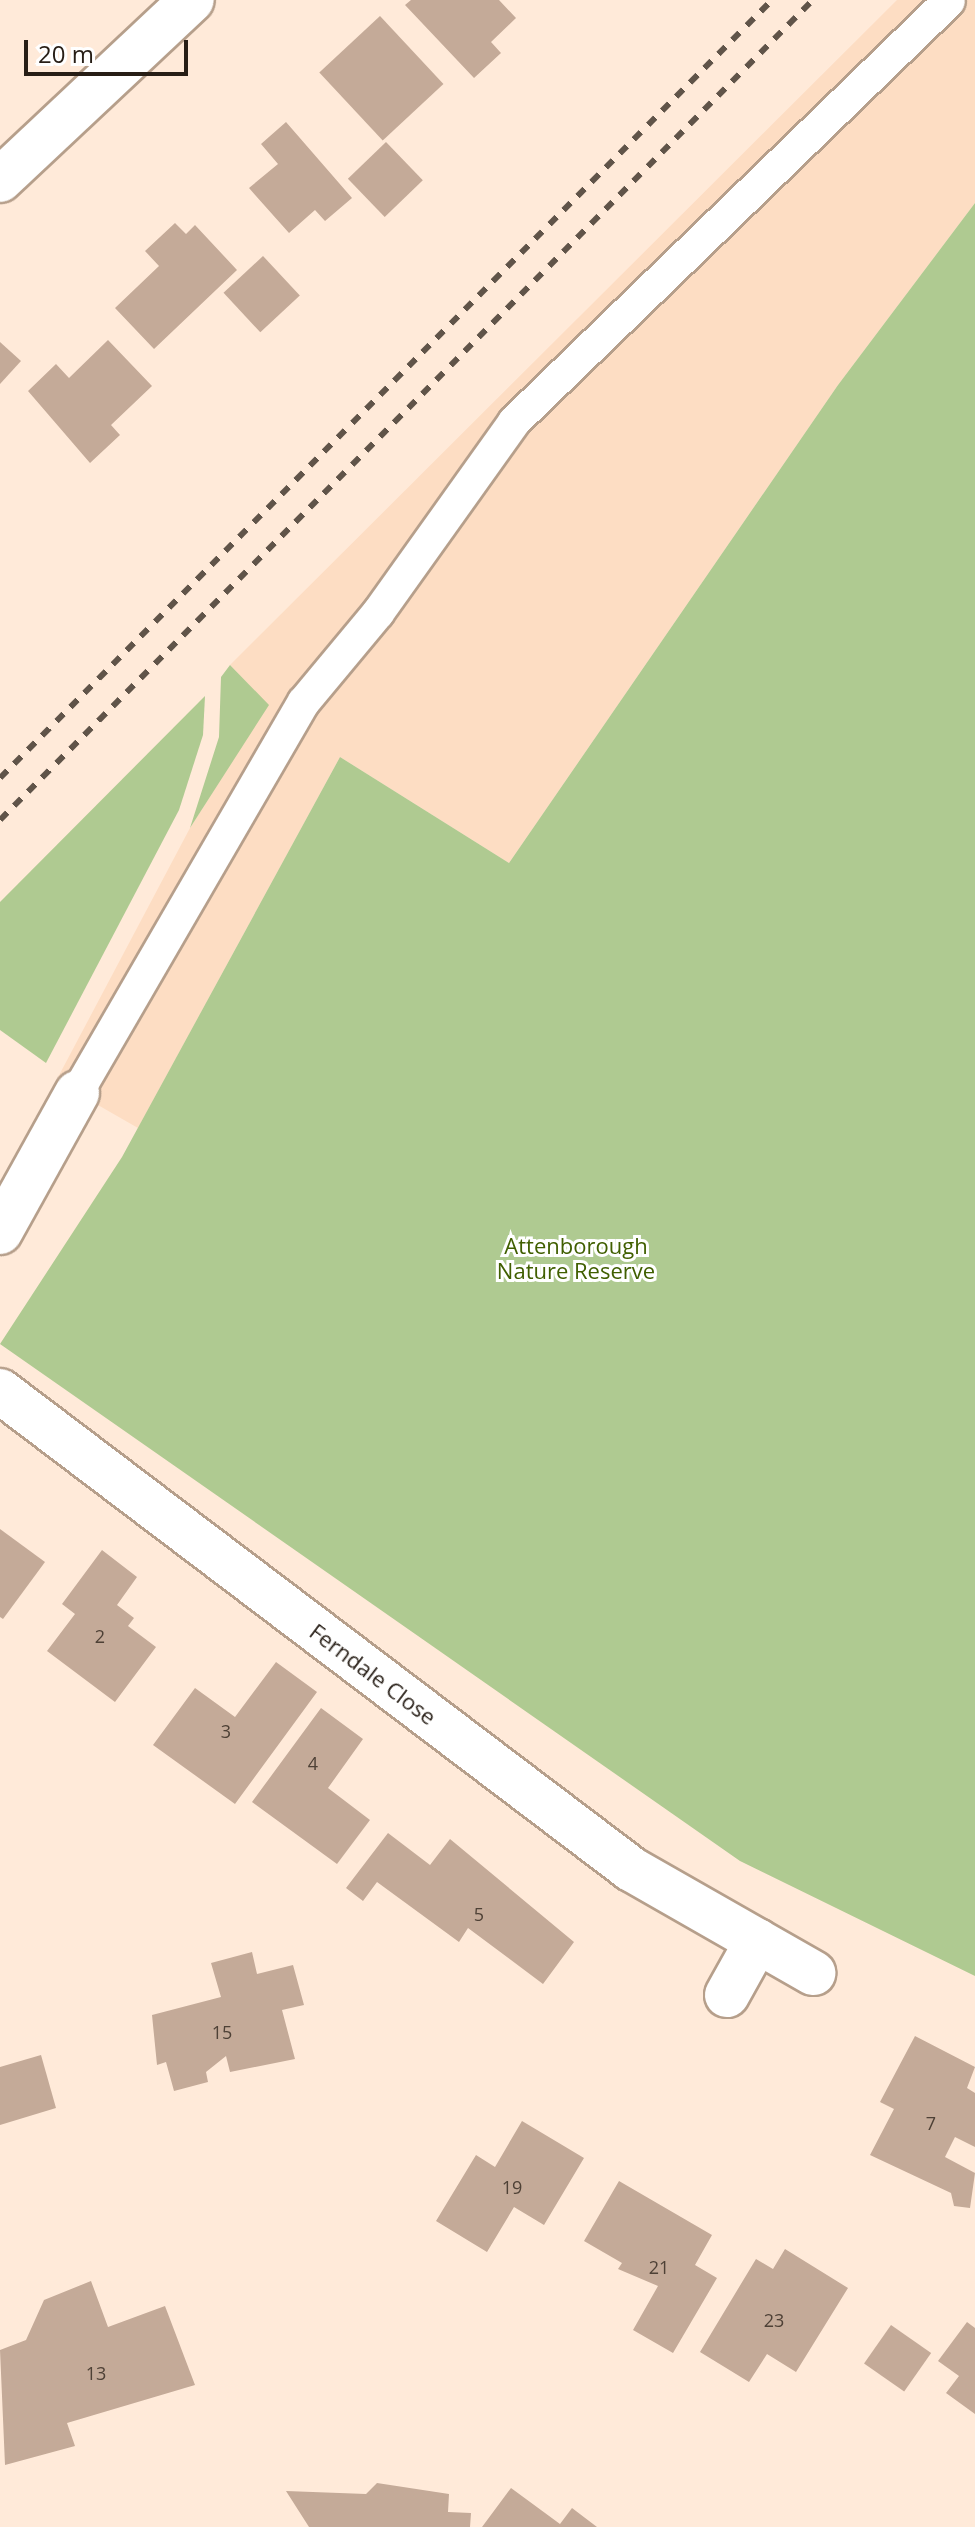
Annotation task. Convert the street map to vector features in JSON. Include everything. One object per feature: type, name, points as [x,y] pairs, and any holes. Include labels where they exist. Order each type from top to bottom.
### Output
[{"type":"street","points":[[0,180],[192,0]]},
{"type":"street","points":[[0,1232],[77,1093]]},
{"type":"street","name":"Ferndale Close","points":[[0,1391],[631,1869],[813,1973]]},
{"type":"street","points":[[727,1995],[757,1941]]},
{"type":"lane","points":[[77,1093],[304,702],[378,613],[514,422],[949,1]]},
{"type":"shaded area","points":[[897,0],[975,0],[975,203],[838,385],[509,863],[340,757],[138,1128],[56,1081],[190,828],[268,705],[230,665]]},
{"type":"green space","name":"Attenborough Nature Reserve","points":[[975,203],[975,1976],[740,1861],[0,1344],[122,1157],[340,757],[509,863],[838,385]]},
{"type":"green space","points":[[230,665],[269,705],[190,828],[219,737],[221,677]]},
{"type":"green space","points":[[205,696],[203,735],[179,810],[46,1063],[0,1030],[0,902]]},
{"type":"building","points":[[411,0],[499,0],[516,18],[491,42],[501,53],[474,78],[405,5]]},
{"type":"building","points":[[380,16],[443,84],[383,141],[319,73]]},
{"type":"building","points":[[286,122],[352,198],[325,221],[315,210],[289,233],[249,188],[278,164],[261,144]]},
{"type":"building","points":[[386,142],[423,180],[385,217],[348,179]]},
{"type":"building","points":[[175,223],[186,234],[195,225],[237,270],[154,349],[115,308],[159,266],[145,251]]},
{"type":"building","points":[[263,256],[300,295],[260,332],[224,293]]},
{"type":"building","points":[[108,340],[152,386],[111,425],[120,435],[90,463],[28,391],[56,364],[69,378]]},
{"type":"building","points":[[0,342],[21,361],[0,384]]},
{"type":"building","points":[[0,1529],[45,1562],[3,1619],[0,1617]]},
{"type":"building","points":[[102,1550],[137,1577],[117,1605],[134,1618],[128,1626],[156,1647],[115,1702],[47,1651],[75,1614],[62,1604]]},
{"type":"building","points":[[276,1662],[317,1692],[235,1804],[153,1745],[195,1688],[235,1717]]},
{"type":"building","points":[[321,1708],[363,1739],[328,1788],[370,1820],[337,1864],[252,1802]]},
{"type":"building","points":[[388,1833],[430,1865],[450,1839],[574,1942],[543,1984],[468,1928],[459,1942],[377,1882],[363,1901],[346,1888]]},
{"type":"building","points":[[252,1952],[257,1974],[293,1965],[304,2005],[282,2010],[295,2059],[230,2072],[226,2056],[206,2072],[208,2082],[174,2091],[166,2062],[157,2065],[152,2015],[221,1997],[211,1963]]},
{"type":"building","points":[[915,2036],[975,2067],[967,2088],[975,2093],[975,2147],[955,2137],[945,2157],[975,2173],[970,2208],[954,2206],[951,2193],[870,2155],[894,2109],[880,2102]]},
{"type":"building","points":[[41,2055],[56,2108],[0,2125],[0,2067]]},
{"type":"building","points":[[522,2121],[584,2158],[544,2225],[514,2207],[487,2252],[436,2221],[476,2155],[495,2167]]},
{"type":"building","points":[[619,2181],[712,2235],[695,2265],[717,2278],[673,2353],[633,2330],[658,2286],[618,2269],[622,2263],[584,2241]]},
{"type":"building","points":[[785,2249],[848,2288],[796,2372],[767,2354],[749,2382],[700,2352],[756,2259],[773,2269]]},
{"type":"building","points":[[91,2281],[108,2327],[165,2306],[195,2385],[67,2423],[75,2446],[5,2465],[0,2350],[26,2340],[44,2300]]},
{"type":"building","points":[[967,2322],[975,2328],[975,2414],[946,2393],[959,2376],[938,2361]]},
{"type":"building","points":[[891,2325],[931,2353],[904,2392],[864,2364]]},
{"type":"building","points":[[377,2483],[449,2494],[448,2512],[471,2513],[470,2527],[309,2527],[286,2491],[366,2494]]},
{"type":"building","points":[[511,2488],[560,2524],[572,2508],[597,2527],[482,2527]]},
{"type":"railway","points":[[0,778],[772,0]]},
{"type":"railway","points":[[0,820],[813,0]]}]
